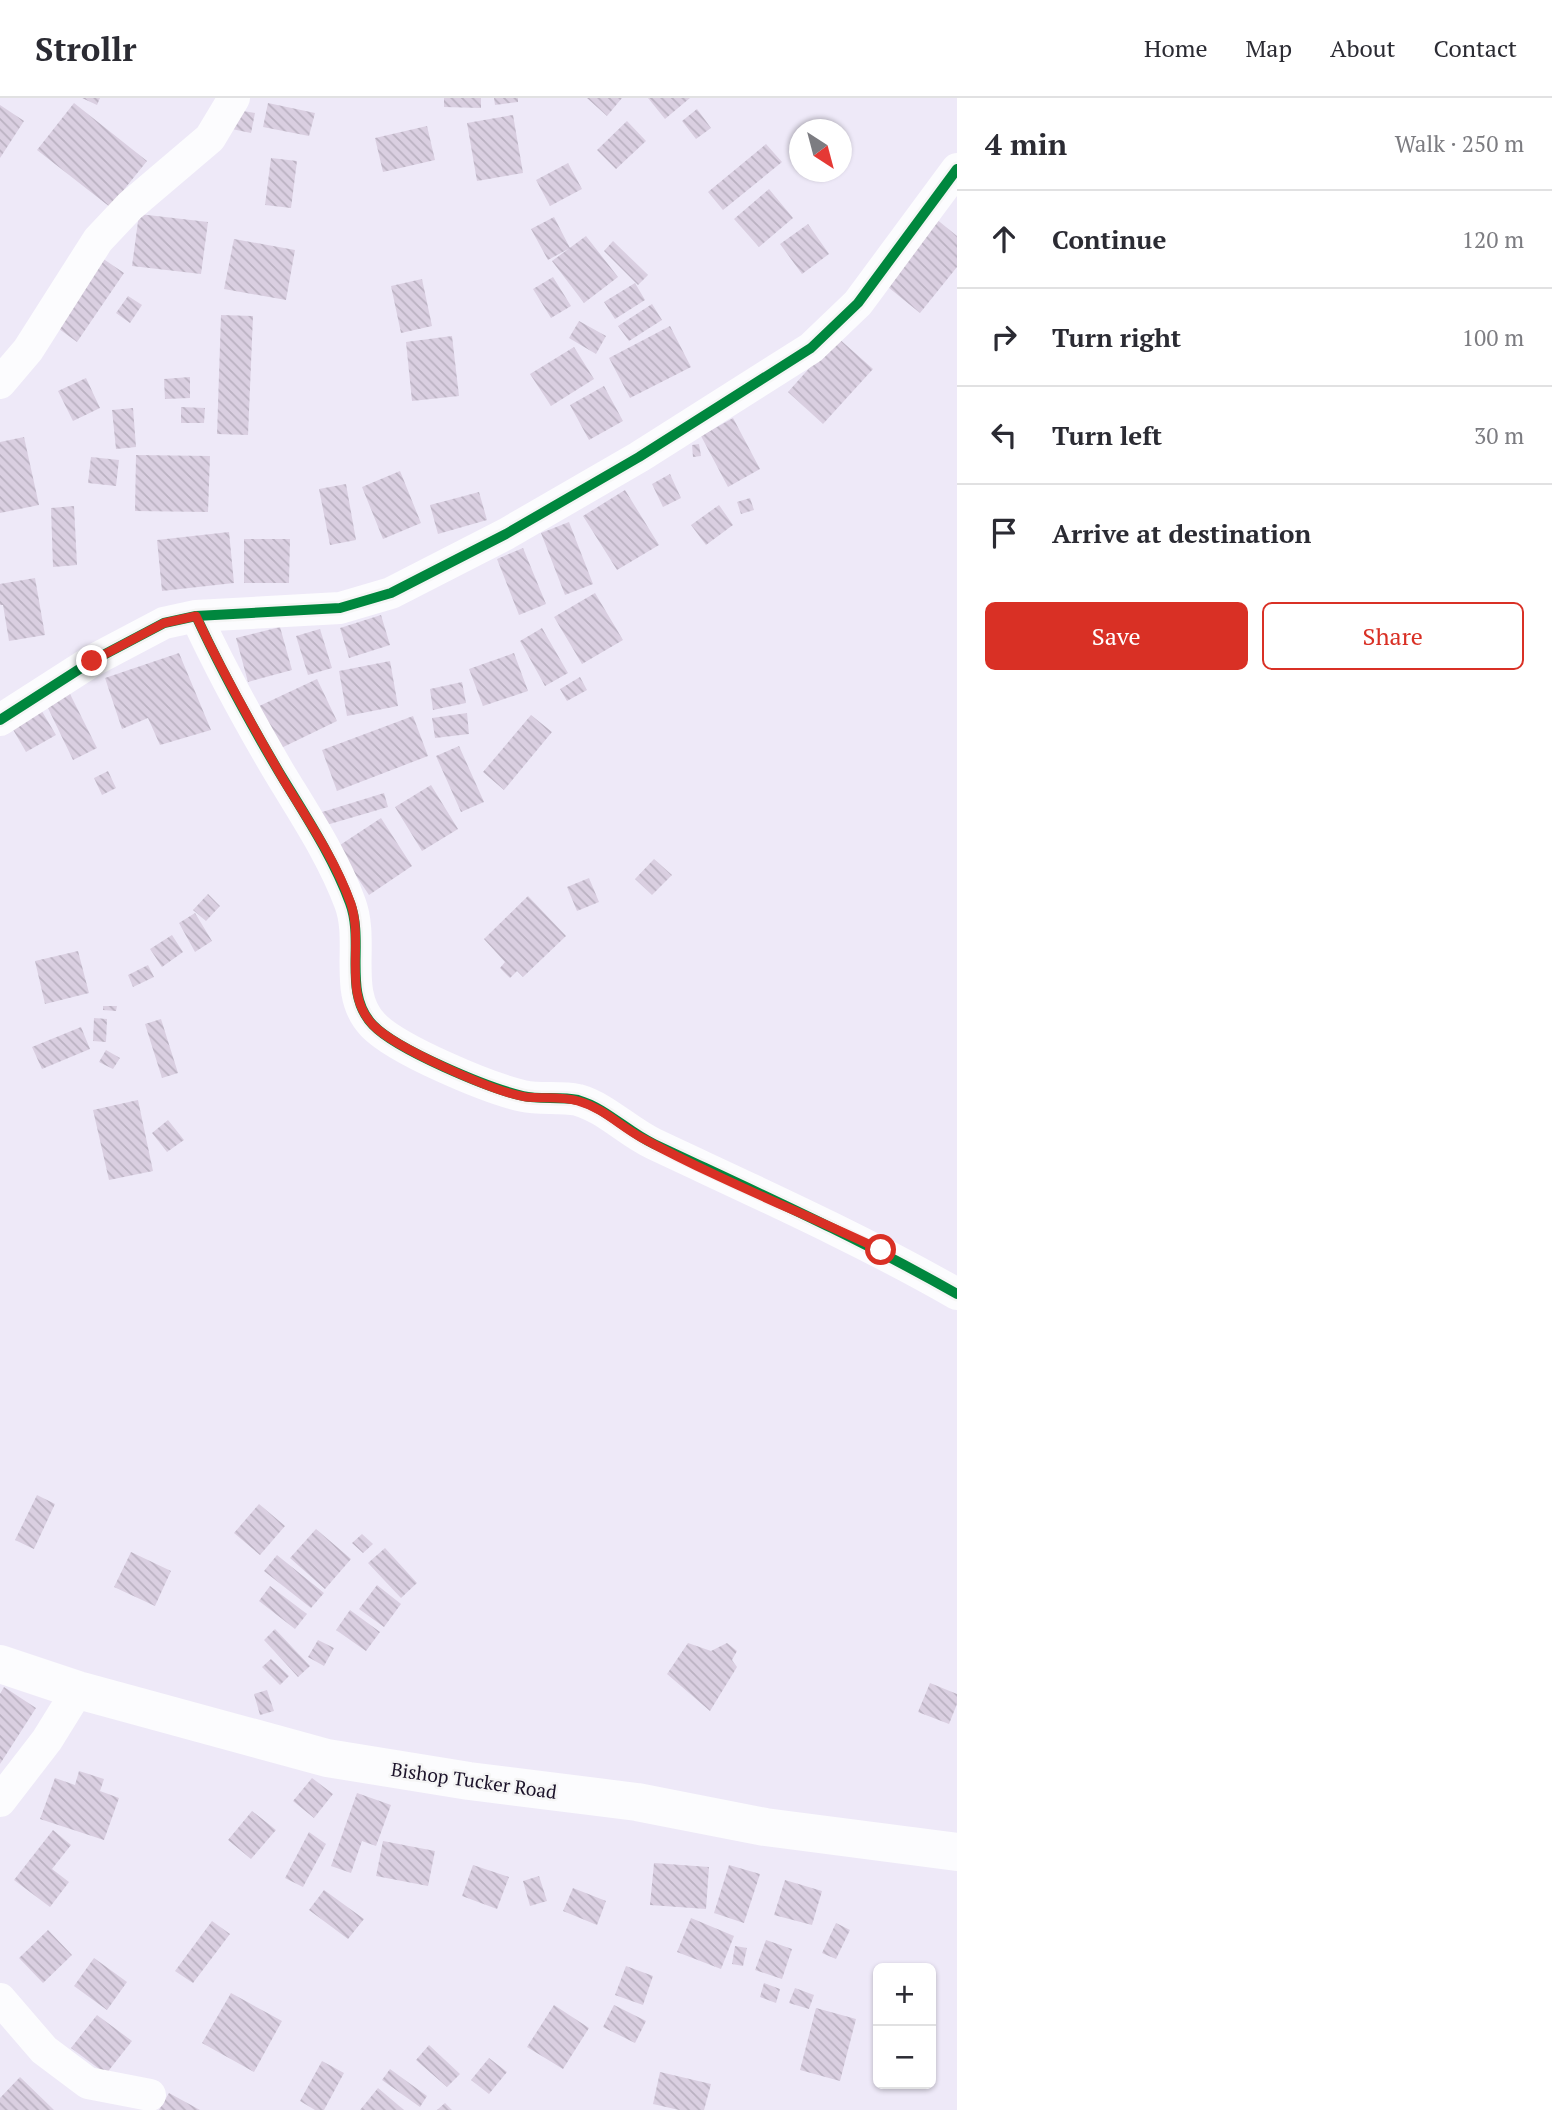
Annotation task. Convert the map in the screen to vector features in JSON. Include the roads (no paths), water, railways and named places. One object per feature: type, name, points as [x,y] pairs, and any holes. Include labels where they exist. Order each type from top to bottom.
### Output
[{"type":"main road","name":"Bishop Tucker Road","points":[[0,1664],[78,1690],[327,1758],[469,1781],[637,1802],[765,1826],[957,1852]]},
{"type":"street","points":[[0,383],[28,350],[98,240],[130,206],[210,138],[234,98]]},
{"type":"street","points":[[0,720],[92,661],[164,623],[196,616],[340,608],[391,593],[506,534],[639,457],[811,348],[858,303],[957,169]]},
{"type":"street","points":[[196,616],[230,689],[331,859],[346,894],[357,942],[355,990],[362,1009],[373,1026],[418,1054],[504,1090],[525,1097],[577,1100],[601,1111],[640,1138],[881,1250],[957,1293]]},
{"type":"street","points":[[0,1801],[47,1740],[78,1690]]},
{"type":"street","points":[[0,1999],[44,2050],[88,2083],[150,2095]]}]
